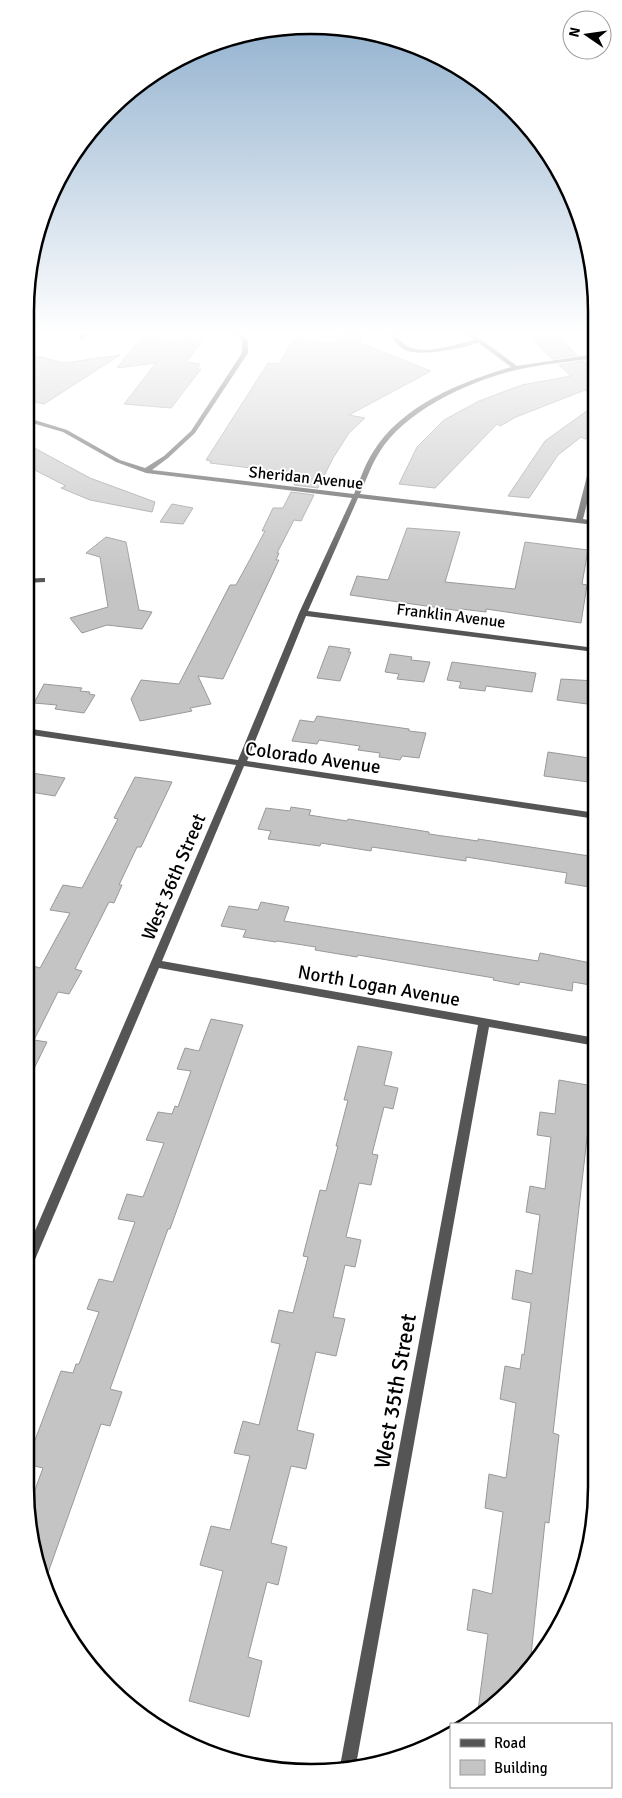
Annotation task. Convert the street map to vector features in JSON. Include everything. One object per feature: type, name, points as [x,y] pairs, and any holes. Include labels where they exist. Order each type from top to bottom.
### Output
[{"type":"street","points":[[146,471],[166,457],[193,432],[203,417]]},
{"type":"street","name":"West 36th Street","points":[[34,1249],[241,764],[303,613],[355,497],[376,452],[401,422],[408,417]]},
{"type":"street","name":"Sheridan Avenue","points":[[34,422],[64,431],[99,452],[146,471],[187,478],[588,522]]},
{"type":"street","points":[[579,521],[588,484]]},
{"type":"street","points":[[34,580],[42,580]]},
{"type":"street","name":"Franklin Avenue","points":[[303,613],[588,649]]},
{"type":"street","name":"Colorado Avenue","points":[[34,732],[588,815]]},
{"type":"street","name":"North Logan Avenue","points":[[156,964],[588,1041]]},
{"type":"street","name":"West 35th Street","points":[[349,1762],[484,1023]]},
{"type":"building","points":[[234,417],[365,418],[349,433],[333,458],[318,488],[294,485],[300,474],[210,463],[211,461],[206,460]]},
{"type":"building","points":[[450,417],[516,417],[500,426],[497,424],[435,488],[399,484],[417,447],[444,420]]},
{"type":"building","points":[[578,417],[588,417],[588,438],[581,437],[558,455],[529,498],[508,496],[545,441]]},
{"type":"building","points":[[34,448],[90,478],[155,502],[152,512],[90,500],[61,488],[66,486],[34,470]]},
{"type":"building","points":[[291,492],[314,495],[301,521],[294,520],[277,553],[279,553],[276,560],[279,560],[223,679],[198,676],[211,704],[190,708],[192,711],[140,721],[131,699],[141,680],[179,684],[230,585],[236,585],[248,563],[265,531],[262,531],[273,508],[283,508]]},
{"type":"building","points":[[172,504],[193,508],[183,524],[160,522]]},
{"type":"building","points":[[407,528],[460,532],[445,582],[515,589],[525,542],[588,550],[582,584],[587,585],[581,623],[486,609],[486,612],[461,609],[461,611],[350,595],[357,576],[388,580]]},
{"type":"building","points":[[106,537],[126,542],[139,610],[152,612],[142,629],[107,625],[82,633],[70,618],[108,607],[100,557],[86,553]]},
{"type":"building","points":[[329,646],[350,649],[348,652],[351,652],[340,681],[317,678]]},
{"type":"building","points":[[390,654],[412,657],[411,660],[430,662],[424,682],[397,679],[399,674],[385,672]]},
{"type":"building","points":[[452,662],[536,673],[532,692],[486,686],[485,691],[459,688],[461,682],[447,680]]},
{"type":"building","points":[[561,679],[588,681],[588,704],[557,700]]},
{"type":"building","points":[[44,684],[82,688],[80,691],[90,692],[89,694],[95,695],[84,713],[55,709],[57,705],[34,703]]},
{"type":"building","points":[[317,716],[426,733],[419,758],[402,756],[400,760],[379,757],[380,753],[358,750],[360,746],[319,740],[317,744],[292,741],[300,720],[314,722]]},
{"type":"building","points":[[548,752],[588,758],[588,782],[544,776]]},
{"type":"building","points":[[34,773],[65,778],[55,796],[34,792]]},
{"type":"building","points":[[135,777],[172,782],[141,847],[137,847],[119,885],[122,885],[114,903],[109,902],[75,969],[82,971],[69,994],[58,992],[34,1040],[34,966],[40,968],[70,913],[50,910],[63,885],[82,888],[118,819],[114,818]]},
{"type":"building","points":[[291,807],[311,810],[309,815],[347,821],[348,819],[429,832],[429,834],[478,841],[478,839],[588,856],[588,887],[565,883],[567,873],[466,857],[466,861],[372,847],[371,851],[321,843],[320,846],[268,839],[271,831],[258,829],[266,808],[290,811]]},
{"type":"building","points":[[261,902],[289,907],[284,921],[538,961],[540,953],[588,962],[588,985],[573,982],[572,991],[520,982],[519,985],[493,980],[494,978],[358,955],[357,957],[315,950],[316,947],[243,937],[246,930],[221,926],[229,906],[258,910]]},
{"type":"building","points":[[211,1019],[243,1025],[110,1389],[122,1392],[110,1426],[101,1424],[47,1574],[39,1541],[34,1505],[34,1492],[43,1468],[34,1466],[34,1443],[61,1371],[73,1373],[76,1364],[79,1364],[99,1312],[87,1309],[99,1279],[113,1282],[135,1222],[118,1219],[127,1194],[143,1197],[164,1143],[146,1140],[158,1112],[172,1114],[175,1106],[178,1107],[191,1071],[177,1069],[185,1048],[199,1051]]},
{"type":"building","points":[[34,1040],[47,1042],[34,1069]]},
{"type":"building","points":[[358,1046],[392,1052],[384,1085],[398,1088],[393,1109],[384,1107],[372,1154],[378,1155],[371,1185],[359,1183],[346,1237],[361,1240],[355,1267],[345,1265],[333,1317],[345,1319],[336,1356],[316,1352],[297,1430],[314,1434],[306,1469],[291,1466],[271,1543],[287,1547],[278,1585],[267,1582],[248,1657],[262,1661],[249,1717],[189,1701],[223,1571],[200,1565],[211,1526],[230,1530],[250,1456],[234,1453],[243,1421],[259,1425],[280,1344],[271,1342],[279,1310],[293,1313],[308,1257],[303,1256],[320,1190],[326,1191],[338,1146],[336,1146],[348,1100],[344,1100]]},
{"type":"building","points":[[559,1080],[588,1085],[588,1129],[553,1433],[559,1435],[549,1523],[545,1522],[531,1656],[507,1683],[478,1708],[488,1634],[467,1630],[473,1589],[492,1594],[503,1512],[485,1508],[489,1474],[506,1478],[516,1403],[500,1399],[505,1366],[520,1369],[522,1354],[524,1355],[531,1303],[512,1299],[516,1270],[532,1274],[540,1215],[526,1212],[530,1186],[545,1189],[551,1137],[537,1135],[540,1112],[555,1114]]}]
